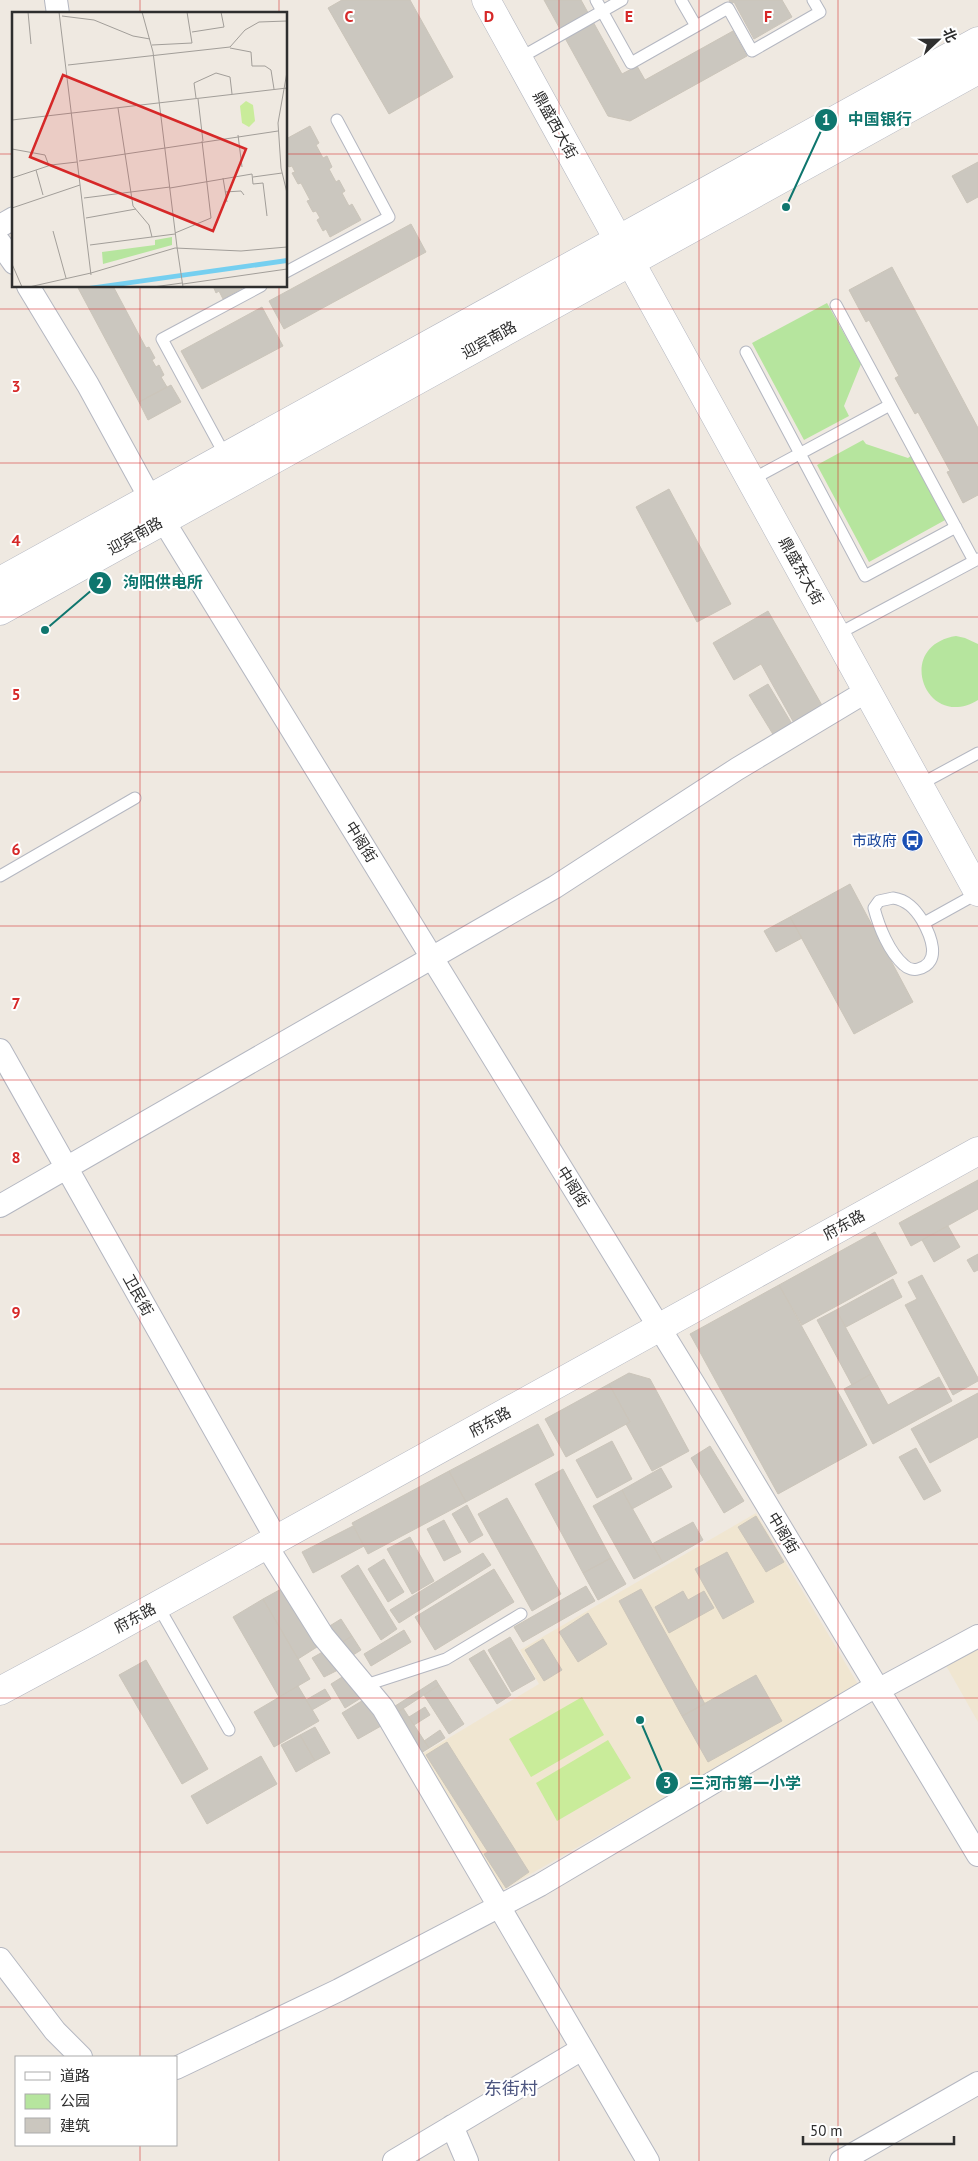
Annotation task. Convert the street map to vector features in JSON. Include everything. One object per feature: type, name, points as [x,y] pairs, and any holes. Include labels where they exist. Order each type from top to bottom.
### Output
[{"type":"main road","name":"鼎盛西大街","points":[[486,0],[624,250]]},
{"type":"main road","name":"迎宾南路","points":[[0,610],[157,509],[624,250],[978,41]]},
{"type":"main road","name":"迎宾南路","points":[[0,581],[157,509],[226,457],[624,250],[978,70]]},
{"type":"main road","name":"鼎盛东大街","points":[[624,250],[978,893]]},
{"type":"main road","name":"府东路","points":[[0,1691],[158,1606],[978,1151]]},
{"type":"street","points":[[0,226],[12,219]]},
{"type":"street","points":[[0,243],[12,261]]},
{"type":"street","name":"中阁街","points":[[29,288],[88,385],[157,509],[659,1328],[978,1855]]},
{"type":"street","points":[[0,1206],[555,887],[737,769],[867,691]]},
{"type":"street","name":"卫民街","points":[[0,1050],[323,1636],[366,1685],[383,1708],[648,2161]]},
{"type":"street","points":[[178,2067],[339,1990],[548,1880],[877,1688],[978,1636]]},
{"type":"street","points":[[0,1959],[55,2031],[80,2056]]},
{"type":"street","points":[[394,2161],[582,2049]]},
{"type":"street","points":[[841,2161],[978,2083]]},
{"type":"street","points":[[452,2126],[468,2161]]},
{"type":"lane","points":[[596,0],[631,63],[728,8],[752,51],[820,12],[813,0]]},
{"type":"lane","points":[[518,59],[622,0]]},
{"type":"lane","points":[[681,0],[696,26]]},
{"type":"lane","points":[[288,271],[389,217],[336,120]]},
{"type":"lane","points":[[226,457],[162,339],[257,288]]},
{"type":"lane","points":[[836,305],[956,527],[976,560],[836,636]]},
{"type":"lane","points":[[746,352],[866,576],[956,527]]},
{"type":"lane","points":[[751,480],[890,405]]},
{"type":"lane","points":[[919,785],[978,753]]},
{"type":"lane","points":[[0,876],[135,798]]},
{"type":"lane","points":[[924,923],[978,893]]},
{"type":"lane","points":[[893,898],[900,899],[907,902],[917,911],[924,923],[932,942],[932,956],[929,963],[924,967],[910,969],[904,965],[891,948],[878,923],[874,908],[879,901],[893,898]]},
{"type":"lane","points":[[158,1606],[229,1730]]},
{"type":"lane","points":[[366,1685],[446,1659],[521,1614]]},
{"type":"shaded area","points":[[756,1513],[859,1686],[501,1891],[422,1754],[539,1684],[520,1650]]},
{"type":"shaded area","points":[[978,1644],[978,1722],[944,1662]]},
{"type":"green space","points":[[827,303],[861,364],[844,406],[849,416],[804,440],[752,343]]},
{"type":"green space","points":[[863,440],[866,444],[908,458],[912,455],[947,519],[869,562],[817,465]]},
{"type":"green space","points":[[956,636],[978,644],[978,700],[960,707],[944,705],[932,696],[924,684],[922,669],[926,655],[937,643]]},
{"type":"green space","points":[[582,1697],[604,1735],[531,1777],[509,1739]]},
{"type":"green space","points":[[608,1740],[631,1778],[557,1821],[536,1783]]},
{"type":"building","points":[[342,0],[410,0],[453,77],[389,114],[328,8]]},
{"type":"building","points":[[544,0],[581,0],[622,74],[637,66],[645,80],[733,31],[747,56],[630,121],[608,116]]},
{"type":"building","points":[[729,0],[782,0],[792,17],[754,39],[734,2],[731,4]]},
{"type":"building","points":[[310,126],[319,143],[316,145],[323,158],[327,156],[332,167],[329,169],[336,182],[339,180],[345,191],[342,193],[349,206],[352,204],[361,220],[330,237],[326,229],[323,231],[317,220],[320,218],[316,211],[313,212],[307,201],[310,200],[301,183],[298,184],[292,173],[295,172],[292,166],[288,166],[288,138]]},
{"type":"building","points":[[978,162],[978,197],[967,203],[952,176]]},
{"type":"building","points":[[411,224],[426,252],[284,329],[269,301]]},
{"type":"building","points":[[892,267],[978,428],[978,495],[963,503],[947,472],[950,471],[918,412],[915,414],[895,378],[899,376],[869,320],[866,322],[849,290]]},
{"type":"building","points":[[78,288],[114,288],[146,348],[149,347],[155,358],[152,360],[156,367],[159,365],[164,375],[161,377],[167,387],[139,402]]},
{"type":"building","points":[[214,288],[242,288],[223,299],[219,291],[216,293]]},
{"type":"building","points":[[262,307],[283,346],[202,389],[181,351]]},
{"type":"building","points":[[171,385],[181,402],[148,420],[139,402]]},
{"type":"building","points":[[669,489],[731,604],[697,622],[636,507]]},
{"type":"building","points":[[768,611],[823,707],[794,723],[761,664],[734,680],[713,643]]},
{"type":"building","points":[[768,684],[792,724],[774,736],[749,695]]},
{"type":"building","points":[[850,884],[913,1002],[854,1034],[790,917]]},
{"type":"building","points":[[790,917],[802,938],[776,952],[764,931]]},
{"type":"building","points":[[978,1180],[978,1209],[911,1246],[899,1223]]},
{"type":"building","points":[[948,1226],[960,1247],[934,1262],[922,1240]]},
{"type":"building","points":[[875,1232],[897,1273],[802,1325],[779,1285]]},
{"type":"building","points":[[978,1254],[978,1270],[974,1272],[967,1260]]},
{"type":"building","points":[[922,1275],[978,1378],[978,1381],[953,1395],[905,1305],[917,1299],[908,1282]]},
{"type":"building","points":[[893,1279],[902,1297],[846,1327],[836,1310]]},
{"type":"building","points":[[779,1285],[867,1445],[778,1494],[690,1334]]},
{"type":"building","points":[[836,1310],[871,1374],[852,1385],[817,1320]]},
{"type":"building","points":[[629,1373],[650,1379],[689,1451],[652,1471],[626,1424],[630,1422],[609,1384]]},
{"type":"building","points":[[871,1374],[888,1405],[939,1377],[952,1401],[873,1444],[844,1389]]},
{"type":"building","points":[[609,1384],[630,1422],[566,1457],[545,1419]]},
{"type":"building","points":[[978,1393],[978,1437],[930,1463],[911,1429]]},
{"type":"building","points":[[538,1424],[554,1455],[466,1502],[449,1471]]},
{"type":"building","points":[[612,1441],[632,1479],[597,1498],[576,1460]]},
{"type":"building","points":[[710,1446],[744,1501],[724,1513],[691,1458]]},
{"type":"building","points":[[916,1448],[941,1491],[924,1500],[899,1457]]},
{"type":"building","points":[[661,1468],[672,1487],[632,1509],[622,1490]]},
{"type":"building","points":[[563,1469],[611,1558],[583,1573],[535,1484]]},
{"type":"building","points":[[449,1471],[466,1502],[368,1554],[352,1523]]},
{"type":"building","points":[[622,1490],[663,1563],[634,1579],[593,1506]]},
{"type":"building","points":[[507,1498],[561,1594],[532,1611],[478,1514]]},
{"type":"building","points":[[467,1505],[483,1535],[469,1543],[452,1514]]},
{"type":"building","points":[[756,1516],[784,1562],[766,1572],[738,1527]]},
{"type":"building","points":[[444,1520],[461,1552],[444,1561],[427,1529]]},
{"type":"building","points":[[693,1522],[703,1540],[663,1563],[652,1544]]},
{"type":"building","points":[[353,1526],[364,1546],[313,1573],[302,1552]]},
{"type":"building","points":[[410,1537],[434,1581],[412,1594],[387,1549]]},
{"type":"building","points":[[727,1552],[754,1602],[723,1619],[695,1569]]},
{"type":"building","points":[[483,1553],[491,1565],[399,1623],[390,1610]]},
{"type":"building","points":[[611,1558],[626,1584],[598,1600],[583,1573]]},
{"type":"building","points":[[384,1559],[404,1592],[388,1602],[368,1569]]},
{"type":"building","points":[[358,1565],[397,1629],[381,1640],[341,1576]]},
{"type":"building","points":[[494,1569],[514,1602],[435,1650],[415,1617]]},
{"type":"building","points":[[586,1586],[595,1601],[523,1642],[514,1627]]},
{"type":"building","points":[[283,1588],[317,1647],[298,1659],[263,1599]]},
{"type":"building","points":[[641,1589],[705,1704],[682,1716],[619,1601]]},
{"type":"building","points":[[683,1591],[688,1600],[704,1591],[714,1608],[669,1633],[655,1607]]},
{"type":"building","points":[[263,1599],[310,1679],[279,1697],[233,1617]]},
{"type":"building","points":[[588,1613],[607,1644],[578,1662],[559,1632]]},
{"type":"building","points":[[341,1619],[352,1636],[339,1644],[328,1627]]},
{"type":"building","points":[[404,1630],[411,1642],[371,1666],[364,1654]]},
{"type":"building","points":[[352,1636],[361,1650],[350,1657],[341,1643]]},
{"type":"building","points":[[510,1637],[535,1679],[512,1692],[488,1650]]},
{"type":"building","points":[[543,1639],[562,1670],[544,1681],[525,1650]]},
{"type":"building","points":[[326,1650],[338,1670],[324,1677],[312,1658]]},
{"type":"building","points":[[484,1650],[511,1695],[497,1704],[469,1659]]},
{"type":"building","points":[[146,1660],[208,1769],[182,1784],[119,1675]]},
{"type":"building","points":[[347,1674],[361,1698],[345,1708],[331,1684]]},
{"type":"building","points":[[756,1675],[782,1721],[708,1762],[682,1716]]},
{"type":"building","points":[[436,1680],[439,1685],[395,1714],[392,1708]]},
{"type":"building","points":[[439,1685],[464,1724],[449,1734],[424,1695]]},
{"type":"building","points":[[298,1686],[319,1721],[274,1747],[254,1712]]},
{"type":"building","points":[[325,1689],[331,1699],[312,1710],[306,1700]]},
{"type":"building","points":[[365,1699],[381,1726],[358,1739],[342,1713]]},
{"type":"building","points":[[425,1707],[430,1715],[414,1725],[409,1717]]},
{"type":"building","points":[[403,1708],[429,1748],[421,1753],[395,1714]]},
{"type":"building","points":[[315,1727],[330,1753],[315,1761],[300,1735]]},
{"type":"building","points":[[440,1730],[445,1738],[429,1748],[424,1741]]},
{"type":"building","points":[[300,1735],[315,1761],[296,1772],[281,1745]]},
{"type":"building","points":[[447,1742],[529,1872],[506,1888],[484,1854],[488,1852],[426,1755]]},
{"type":"building","points":[[261,1756],[277,1784],[207,1824],[191,1796]]},
{"type":"place","name":"中国银行","points":[[786,207]]},
{"type":"place","name":"泃阳供电所","points":[[45,630]]},
{"type":"place","name":"市政府","points":[[913,841]]},
{"type":"place","name":"三河市第一小学","points":[[640,1720]]},
{"type":"district","name":"东街村","points":[[511,2089]]}]
